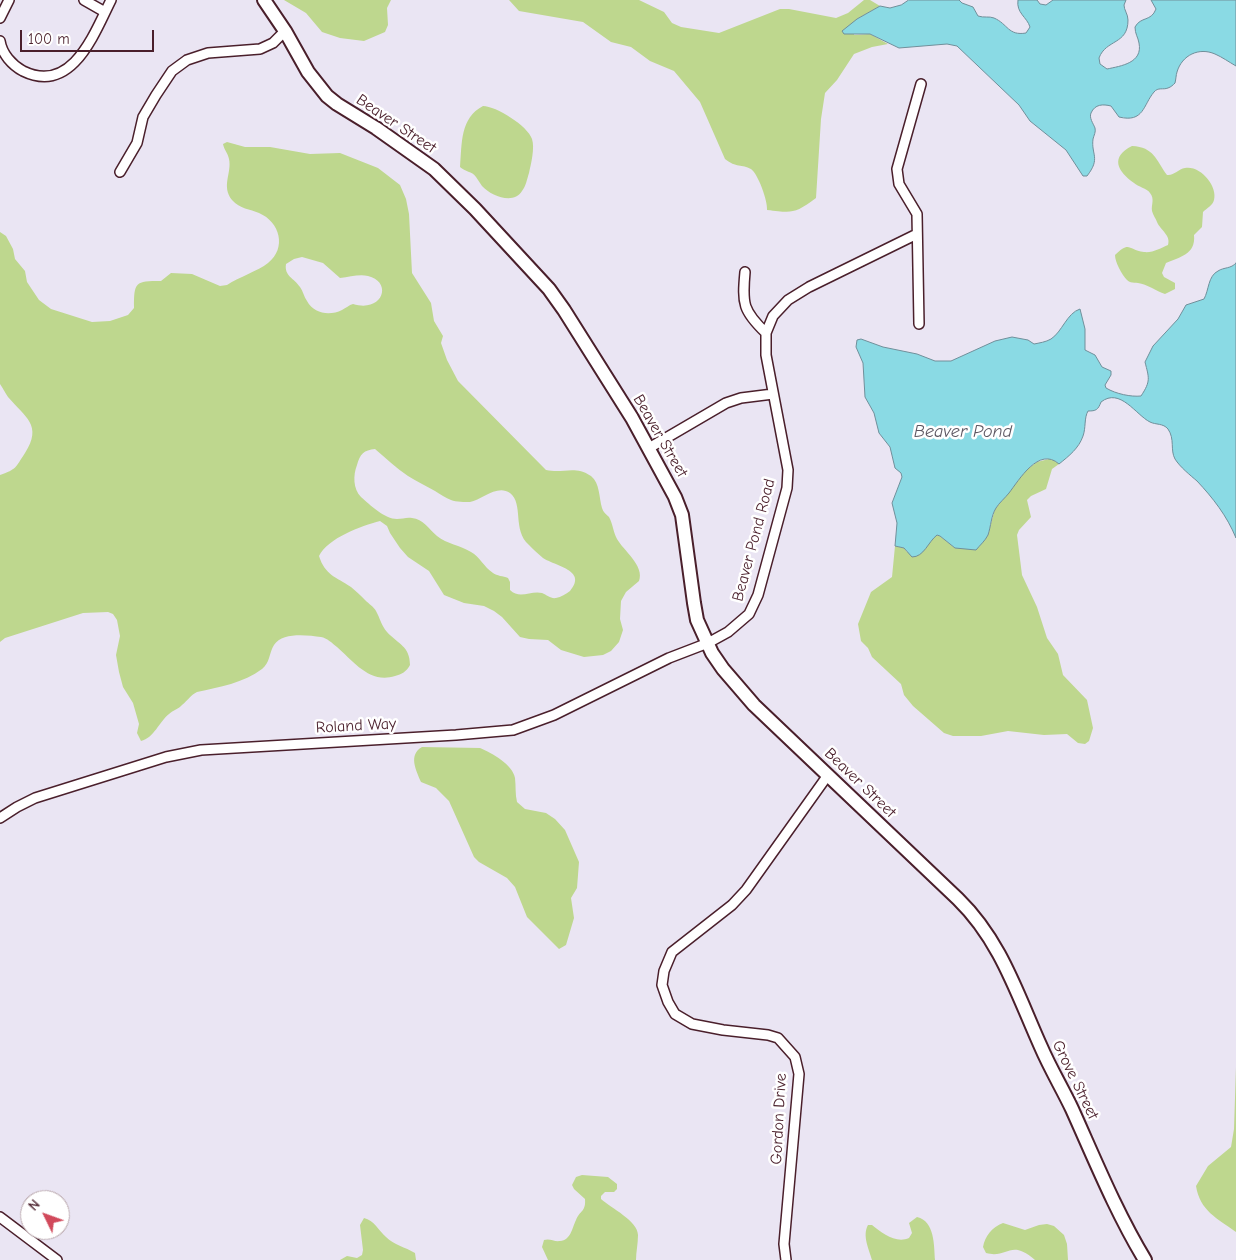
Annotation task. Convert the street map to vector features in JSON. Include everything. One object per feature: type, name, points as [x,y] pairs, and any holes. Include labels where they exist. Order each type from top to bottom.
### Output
[{"type":"street","points":[[0,18],[8,0]]},
{"type":"street","points":[[84,0],[105,12]]},
{"type":"street","points":[[0,41],[9,60],[17,68],[40,76],[50,76],[70,67],[81,56],[111,0]]},
{"type":"street","name":"Beaver Street","points":[[264,0],[285,31],[308,72],[328,96],[434,169],[475,209],[532,270],[564,310],[632,418],[672,489],[682,515],[697,620],[723,669],[754,704],[974,915]]},
{"type":"street","points":[[120,172],[136,143],[143,117],[172,71],[187,60],[208,53],[260,49],[273,44],[285,31]]},
{"type":"street","points":[[919,324],[917,214],[899,184],[897,169],[921,84]]},
{"type":"street","points":[[744,272],[744,307],[766,333],[773,316],[788,300],[809,286],[917,234]]},
{"type":"street","name":"Beaver Pond Road","points":[[708,643],[728,632],[749,614],[758,594],[787,488],[788,470],[766,355],[766,333]]},
{"type":"street","points":[[649,448],[726,403],[741,398],[773,394]]},
{"type":"street","name":"Roland Way","points":[[0,818],[17,806],[36,798],[166,756],[201,750],[447,736],[513,730],[554,715],[669,658],[708,643]]},
{"type":"street","name":"Gordon Drive","points":[[786,1260],[784,1244],[799,1074],[795,1057],[778,1038],[768,1034],[723,1030],[692,1024],[675,1014],[662,985],[664,971],[672,952],[732,905],[746,890],[828,774]]},
{"type":"street","name":"Grove Street","points":[[974,915],[989,934],[1000,953],[1042,1050],[1114,1203],[1145,1260]]},
{"type":"street","points":[[0,1217],[57,1260]]},
{"type":"green space","points":[[284,0],[391,0],[387,8],[388,25],[385,32],[364,41],[340,38],[322,32],[306,13]]},
{"type":"green space","points":[[509,0],[639,0],[664,12],[672,23],[681,27],[719,33],[780,9],[836,18],[848,13],[864,0],[870,0],[880,6],[857,19],[854,35],[870,34],[888,44],[872,47],[854,54],[837,80],[825,93],[821,119],[816,198],[798,210],[783,212],[767,210],[764,194],[751,169],[732,164],[725,159],[700,102],[674,71],[650,61],[631,47],[611,42],[583,22],[519,11]]},
{"type":"green space","points":[[483,106],[496,109],[511,118],[524,128],[532,139],[533,147],[529,173],[522,191],[514,198],[502,198],[491,193],[482,186],[474,175],[460,167],[462,140],[466,124],[475,111]]},
{"type":"green space","points":[[227,142],[245,147],[270,147],[310,154],[340,153],[378,168],[400,185],[406,199],[409,214],[412,273],[431,303],[434,321],[443,336],[441,343],[458,381],[546,470],[574,470],[585,473],[594,479],[598,487],[602,509],[609,517],[620,543],[639,570],[639,581],[626,592],[621,601],[620,619],[623,630],[619,642],[611,651],[603,655],[584,657],[561,650],[548,640],[520,637],[494,611],[484,606],[464,603],[444,595],[429,571],[408,557],[400,548],[387,526],[380,521],[337,538],[319,556],[328,572],[351,587],[374,608],[385,629],[406,649],[410,665],[405,671],[397,675],[386,678],[370,674],[356,665],[331,642],[323,638],[302,635],[289,636],[274,645],[267,664],[255,674],[239,681],[195,693],[165,717],[149,737],[141,741],[137,733],[139,724],[133,703],[123,687],[119,672],[116,655],[120,636],[117,620],[113,614],[108,612],[83,613],[5,638],[0,642],[0,475],[10,471],[17,465],[30,443],[32,428],[26,416],[8,397],[0,384],[0,232],[6,236],[13,249],[15,259],[25,271],[27,282],[39,300],[51,309],[92,322],[110,321],[128,315],[134,308],[135,293],[138,285],[146,282],[161,281],[171,273],[192,274],[220,286],[227,285],[268,263],[278,250],[279,243],[276,229],[272,222],[259,213],[238,205],[229,195],[227,185],[230,164],[223,144]],"holes":[[[302,257],[323,263],[340,278],[361,275],[376,279],[382,290],[381,296],[378,301],[372,304],[363,306],[353,304],[332,313],[318,311],[310,305],[298,284],[286,271],[286,264]],[[375,449],[408,476],[451,500],[470,502],[495,491],[500,490],[510,493],[516,504],[519,525],[524,539],[543,558],[573,573],[575,578],[570,591],[558,598],[538,592],[522,595],[514,593],[510,590],[508,578],[496,575],[474,554],[441,539],[419,520],[392,518],[378,511],[358,494],[354,482],[361,455],[368,450]]]},
{"type":"green space","points":[[1132,146],[1145,149],[1154,155],[1167,175],[1185,168],[1191,168],[1202,173],[1211,183],[1215,194],[1211,205],[1203,212],[1202,227],[1194,235],[1192,247],[1186,254],[1166,263],[1162,273],[1164,277],[1175,283],[1175,289],[1165,294],[1145,285],[1128,281],[1117,265],[1115,258],[1115,255],[1120,250],[1127,247],[1151,252],[1168,245],[1169,242],[1152,212],[1153,200],[1150,193],[1123,174],[1118,164],[1118,159],[1121,155]]},
{"type":"green space","points":[[1049,459],[1059,464],[1052,469],[1046,489],[1027,500],[1031,517],[1017,535],[1022,575],[1037,607],[1047,638],[1058,654],[1063,675],[1087,700],[1093,728],[1089,741],[1085,744],[1078,743],[1067,734],[1044,735],[1008,731],[981,736],[953,736],[944,733],[913,706],[904,695],[901,684],[872,657],[868,648],[861,641],[858,624],[871,592],[892,577],[895,546],[904,548],[907,552],[936,535],[955,548],[988,534],[995,509],[1026,470],[1037,462]]},
{"type":"green space","points":[[422,747],[480,748],[490,753],[506,764],[513,773],[517,802],[525,809],[546,813],[555,819],[565,830],[579,862],[577,888],[571,898],[574,918],[566,945],[559,949],[527,917],[515,887],[507,878],[479,862],[474,857],[449,801],[436,788],[421,782],[415,768],[414,758],[415,754]]},
{"type":"green space","points":[[1236,1067],[1236,1232],[1205,1208],[1198,1195],[1196,1186],[1208,1166],[1231,1147],[1234,1129]]},
{"type":"green space","points":[[582,1175],[608,1177],[617,1184],[617,1189],[614,1192],[605,1192],[601,1199],[629,1220],[637,1230],[636,1260],[548,1260],[542,1247],[544,1240],[558,1241],[567,1238],[584,1209],[585,1199],[572,1185],[576,1177]]},
{"type":"green space","points":[[917,1217],[923,1219],[930,1229],[934,1241],[935,1260],[872,1260],[866,1238],[868,1225],[872,1225],[889,1237],[899,1240],[909,1238],[912,1233],[909,1223]]},
{"type":"green space","points":[[364,1218],[374,1223],[389,1240],[415,1253],[416,1260],[340,1260],[347,1256],[357,1258],[362,1255],[360,1225]]},
{"type":"green space","points":[[1003,1223],[1025,1230],[1039,1225],[1047,1224],[1054,1226],[1064,1235],[1067,1244],[1068,1260],[1035,1260],[1020,1250],[1009,1250],[999,1254],[986,1253],[983,1247],[985,1239],[992,1229]]},
{"type":"water","points":[[909,0],[959,0],[973,7],[978,16],[999,20],[1015,33],[1026,33],[1030,27],[1020,12],[1018,0],[1037,0],[1040,4],[1046,5],[1053,0],[1126,0],[1124,7],[1128,20],[1127,28],[1121,38],[1106,48],[1099,58],[1100,64],[1107,69],[1130,62],[1138,55],[1139,43],[1135,27],[1140,21],[1149,18],[1154,13],[1156,9],[1151,0],[1236,0],[1236,66],[1215,54],[1203,51],[1197,52],[1187,57],[1179,66],[1175,83],[1171,87],[1156,90],[1138,115],[1127,118],[1119,117],[1111,106],[1097,106],[1090,117],[1095,129],[1093,144],[1095,161],[1087,176],[1083,176],[1066,150],[1030,121],[1019,105],[957,46],[947,44],[899,48],[870,34],[844,34],[842,31],[857,19],[880,6],[890,8],[901,5]]},
{"type":"water","name":"Beaver Pond","points":[[1236,263],[1236,538],[1214,501],[1175,459],[1168,429],[1145,419],[1121,400],[1108,398],[1101,402],[1096,410],[1088,411],[1084,433],[1079,444],[1063,461],[1059,464],[1052,460],[1044,459],[1037,462],[1024,473],[996,508],[988,535],[976,550],[955,548],[937,535],[920,555],[912,557],[904,548],[895,546],[897,523],[892,503],[902,477],[901,473],[895,468],[890,447],[879,433],[874,413],[865,397],[863,363],[856,347],[857,340],[861,339],[883,347],[917,354],[935,361],[951,361],[995,341],[1012,337],[1028,340],[1034,344],[1047,341],[1055,336],[1075,311],[1080,309],[1085,329],[1085,350],[1095,355],[1102,367],[1111,371],[1111,375],[1105,385],[1106,388],[1124,395],[1141,396],[1148,379],[1145,362],[1153,346],[1178,319],[1186,305],[1204,299],[1210,280],[1215,273]]}]
